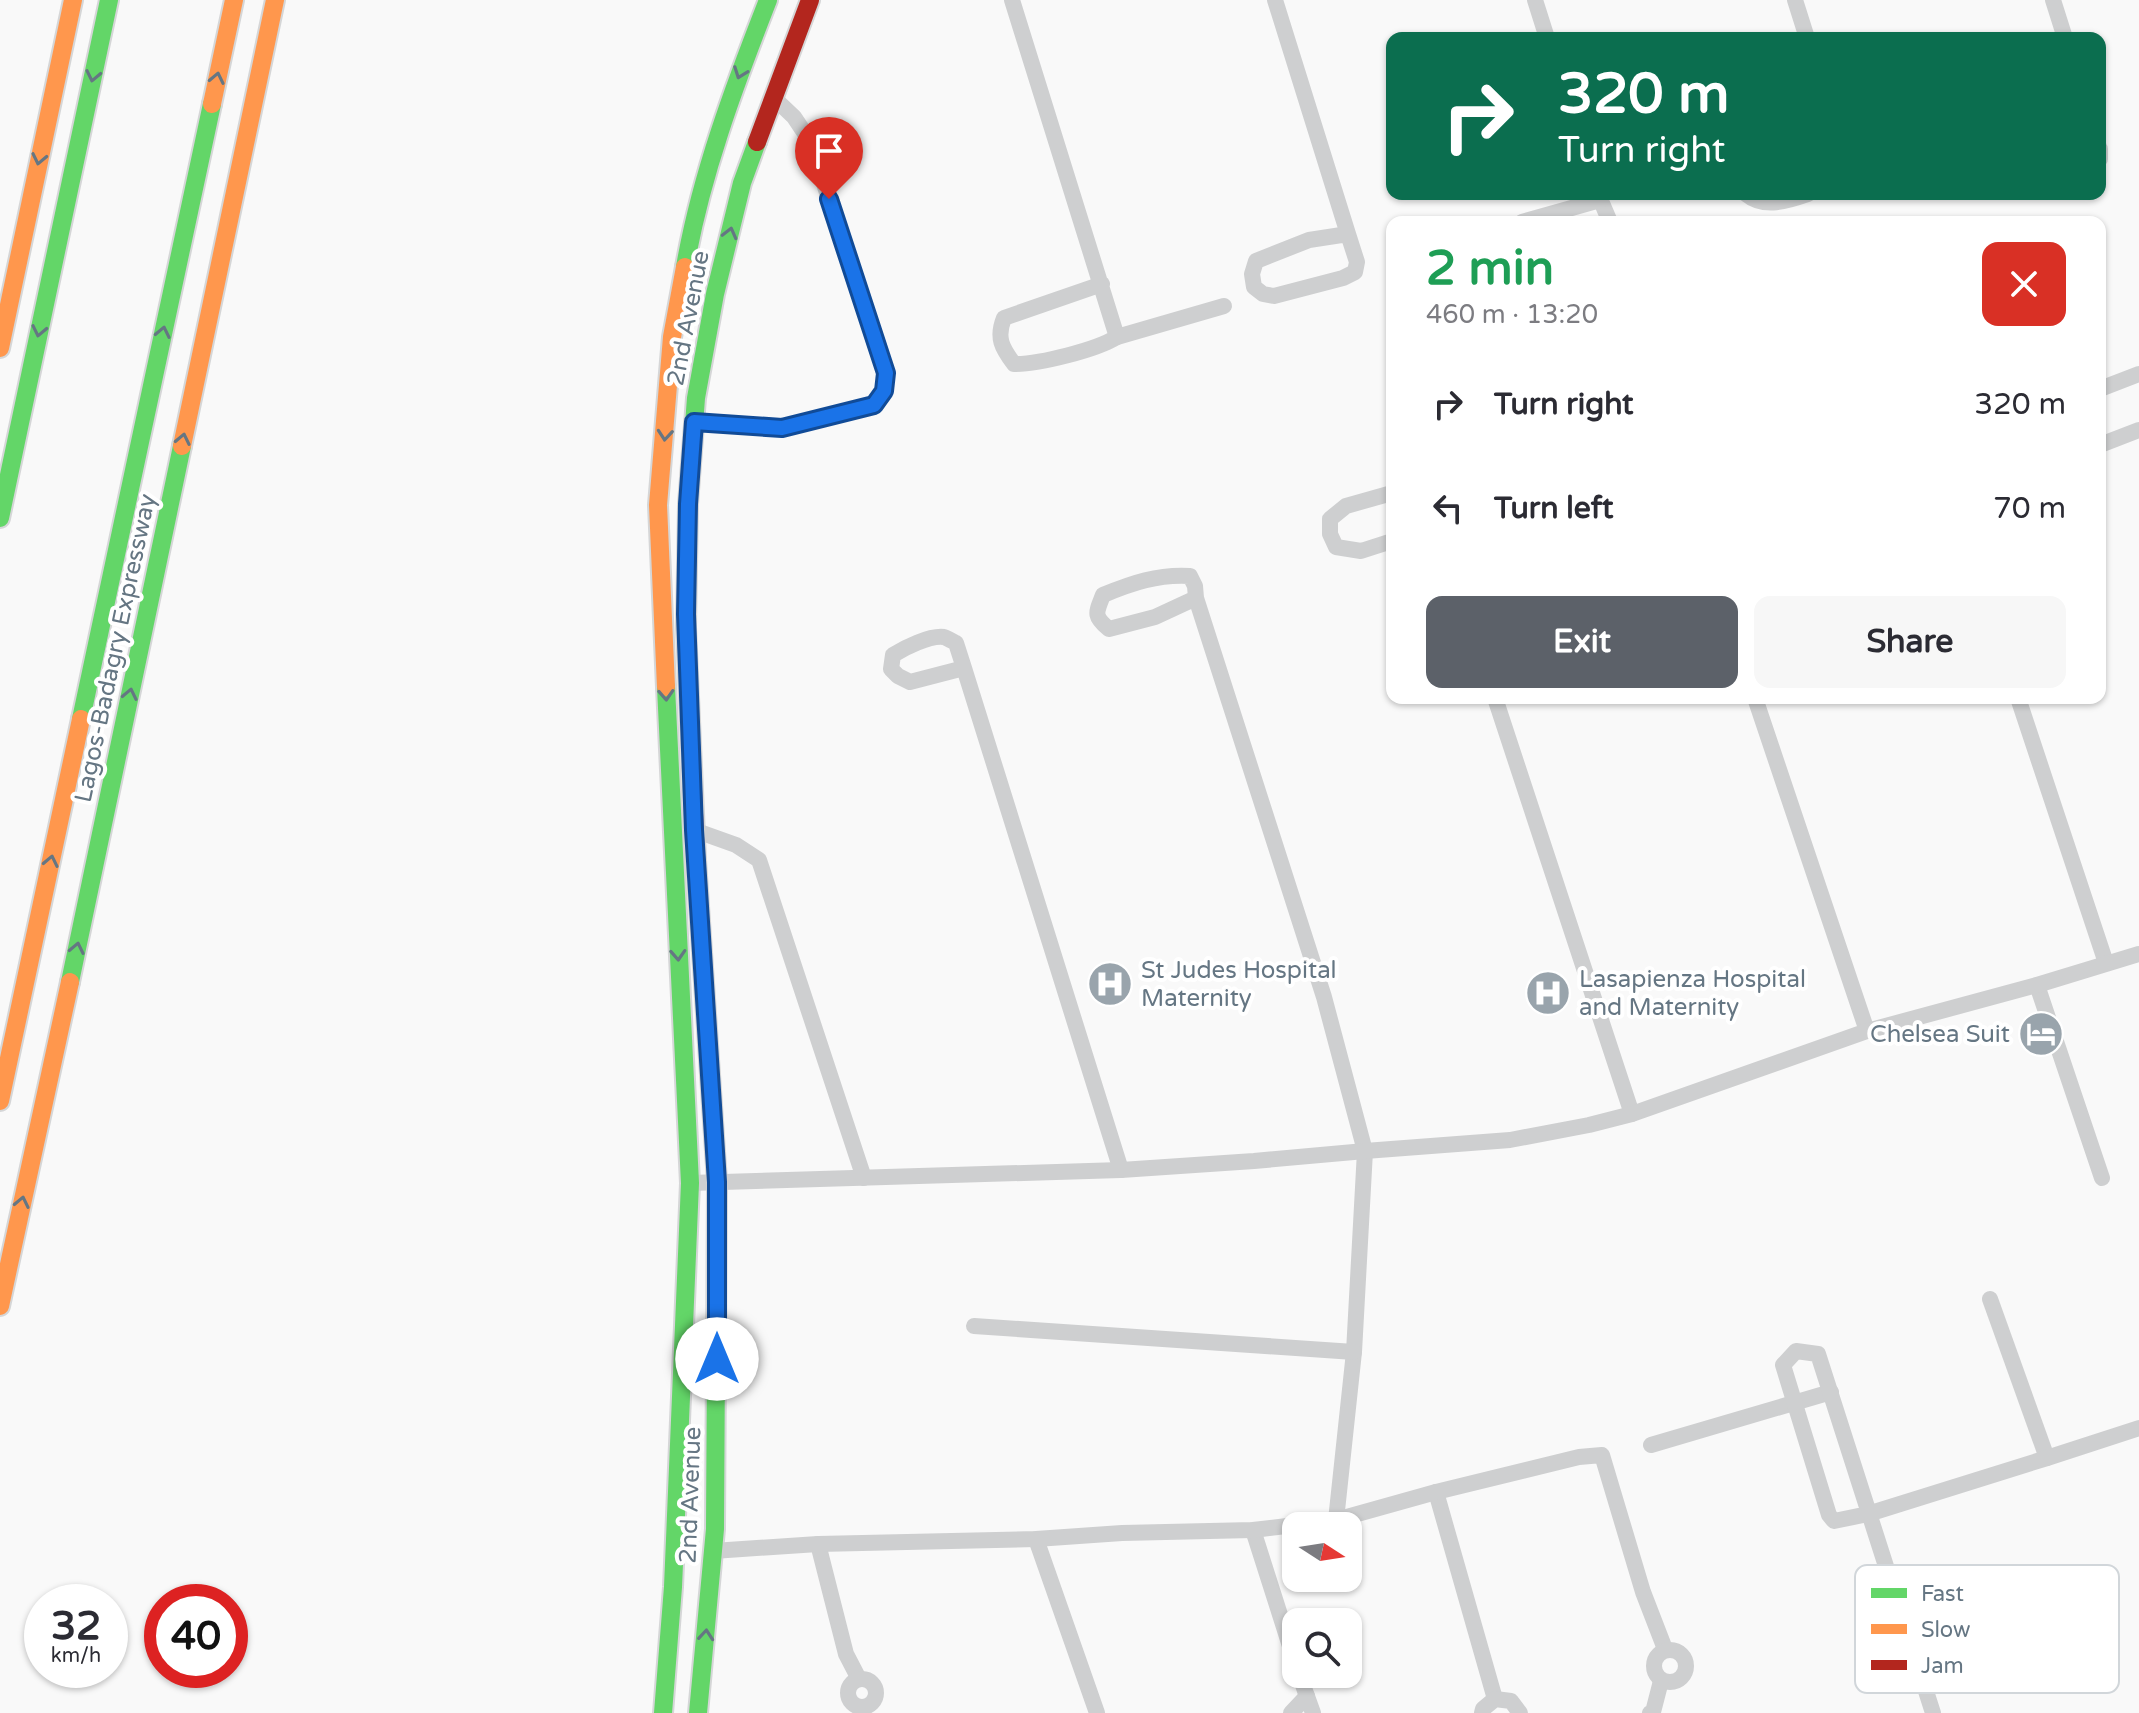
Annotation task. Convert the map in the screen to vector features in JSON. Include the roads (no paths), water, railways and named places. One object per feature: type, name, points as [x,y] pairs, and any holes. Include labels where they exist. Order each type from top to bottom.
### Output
[{"type":"main road","points":[[0,348],[73,0]]},
{"type":"main road","points":[[0,518],[109,0]]},
{"type":"main road","name":"Lagos-Badagry Expressway","points":[[0,1101],[234,0]]},
{"type":"main road","name":"Lagos-Badagry Expressway","points":[[0,1306],[275,0]]},
{"type":"main road","name":"2nd Avenue","points":[[663,1713],[673,1587],[690,1183],[658,505],[672,337],[687,253],[737,80],[768,0]]},
{"type":"main road","name":"2nd Avenue","points":[[698,1713],[713,1551],[717,1182],[694,830],[686,614],[688,504],[696,398],[725,252],[742,183],[810,0]]},
{"type":"street","points":[[1012,0],[1117,337]]},
{"type":"street","points":[[1275,0],[1357,262],[1355,272],[1343,278],[1274,296],[1263,294],[1254,287],[1252,274],[1256,261],[1309,240],[1348,234]]},
{"type":"street","points":[[1535,0],[1545,32]]},
{"type":"street","points":[[1795,0],[1805,32]]},
{"type":"street","points":[[2053,0],[2063,32]]},
{"type":"street","points":[[694,422],[782,428],[874,405],[884,391],[886,373],[810,141],[794,117],[774,98]]},
{"type":"street","points":[[1540,216],[1590,200]]},
{"type":"street","points":[[1754,200],[1792,200]]},
{"type":"street","points":[[1102,284],[1004,318],[1000,327],[1002,347],[1014,364],[1028,364],[1109,342],[1224,306]]},
{"type":"street","points":[[2106,387],[2139,374]]},
{"type":"street","points":[[2106,443],[2139,430]]},
{"type":"street","points":[[1386,495],[1346,506],[1330,519],[1330,534],[1336,547],[1361,551],[1386,543]]},
{"type":"street","points":[[1196,598],[1155,617],[1109,629],[1098,621],[1096,613],[1103,595],[1134,582],[1171,575],[1190,576],[1324,997],[1365,1151],[1354,1352],[1337,1512]]},
{"type":"street","points":[[964,668],[1121,1170]]},
{"type":"street","points":[[1497,704],[1632,1114]]},
{"type":"street","points":[[1757,704],[1867,1031]]},
{"type":"street","points":[[2020,704],[2106,963]]},
{"type":"street","points":[[694,830],[736,845],[759,860],[864,1178]]},
{"type":"street","points":[[690,1183],[1121,1170],[1510,1140],[1632,1114],[1867,1031],[2139,954]]},
{"type":"street","points":[[2037,985],[2102,1178]]},
{"type":"street","points":[[1990,1299],[2047,1458]]},
{"type":"street","points":[[974,1326],[1354,1352]]},
{"type":"street","points":[[1885,1565],[1868,1514],[1831,1392],[1818,1354],[1796,1351],[1783,1365],[1829,1515],[1834,1521],[1868,1514],[2139,1428]]},
{"type":"street","points":[[1651,1445],[1831,1392]]},
{"type":"street","points":[[1362,1513],[1579,1457],[1602,1455],[1643,1592],[1665,1649]]},
{"type":"street","points":[[1436,1492],[1495,1699]]},
{"type":"street","points":[[713,1551],[818,1544],[1036,1539],[1282,1527]]},
{"type":"street","points":[[1253,1530],[1282,1621]]},
{"type":"street","points":[[1036,1539],[1097,1713]]},
{"type":"street","points":[[818,1544],[846,1654],[859,1679]]},
{"type":"street","points":[[1665,1649],[1678,1651],[1686,1661],[1685,1674],[1674,1682],[1661,1681],[1653,1670],[1655,1657],[1665,1649]]},
{"type":"street","points":[[1650,1713],[1653,1712],[1661,1681]]},
{"type":"street","points":[[1304,1688],[1313,1713]]},
{"type":"street","points":[[1926,1693],[1933,1713]]},
{"type":"street","points":[[1291,1713],[1307,1696]]},
{"type":"street","points":[[1482,1713],[1495,1699],[1511,1701],[1520,1713]]},
{"type":"place","name":"St Judes Hospital Maternity","points":[[1110,984]]},
{"type":"place","name":"Lasapienza Hospital and Maternity","points":[[1548,993]]},
{"type":"place","name":"Chelsea Suit","points":[[2041,1034]]}]
